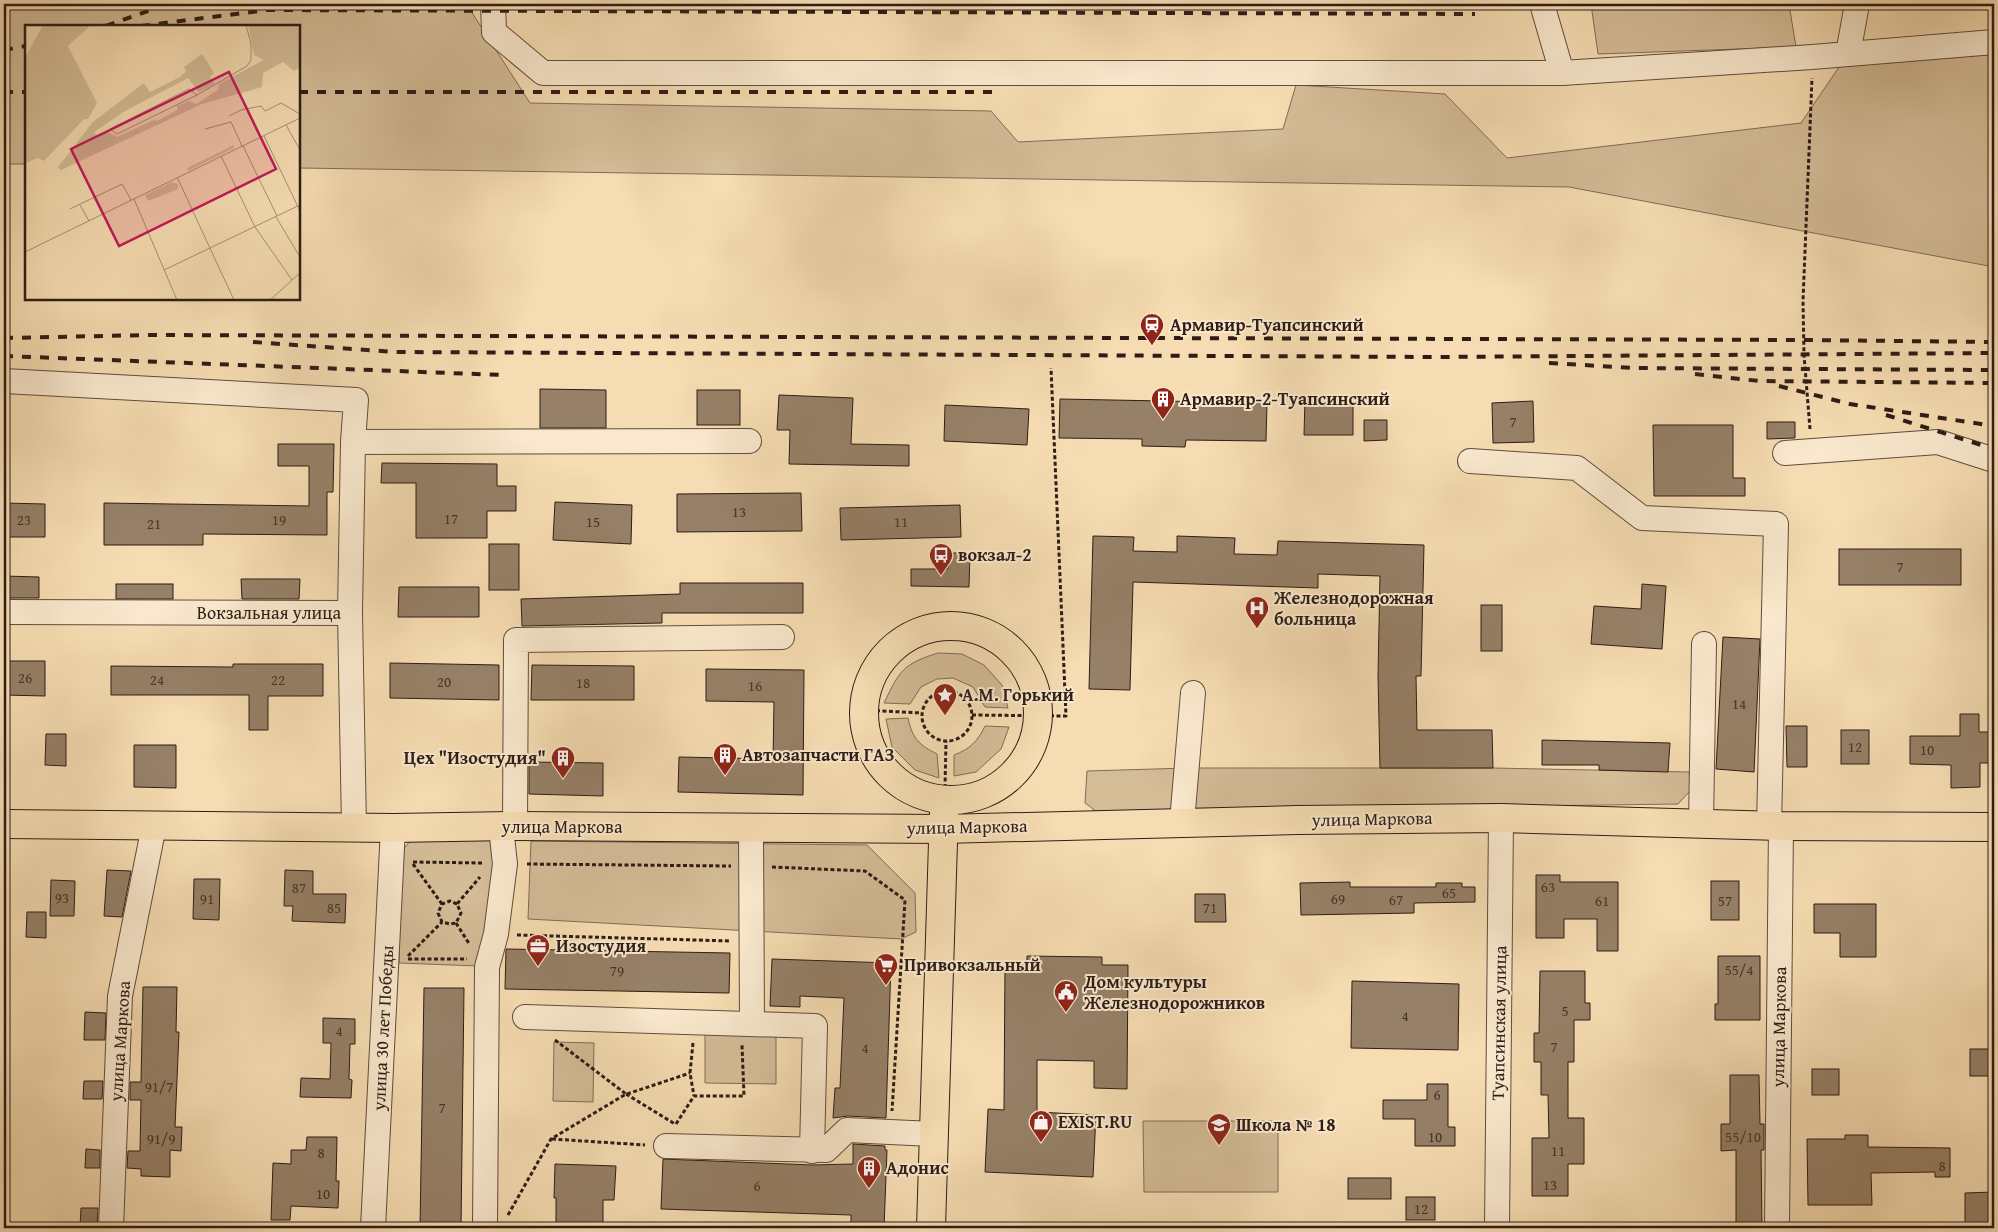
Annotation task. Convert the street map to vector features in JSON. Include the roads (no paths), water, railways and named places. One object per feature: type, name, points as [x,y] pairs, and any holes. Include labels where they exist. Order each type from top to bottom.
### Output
[{"type":"main road","points":[[954,626],[981,631],[1005,644],[1024,664],[1035,689],[1038,716],[1034,739],[1024,760],[1009,778],[990,791],[968,799],[945,800],[918,794],[895,780],[878,760],[870,744],[863,710],[868,683],[882,659],[902,640],[927,629],[954,626]]},
{"type":"main road","points":[[931,1228],[945,800]]},
{"type":"main road","name":"улица Маркова","points":[[4,824],[393,828],[943,829],[1182,822],[1501,818],[1775,826],[1994,827]]},
{"type":"street","points":[[493,4],[494,32],[543,73],[1562,73],[1812,58],[1994,42]]},
{"type":"street","points":[[1542,4],[1562,73]]},
{"type":"street","points":[[1848,54],[1857,4]]},
{"type":"street","points":[[4,381],[356,400],[353,442],[350,613]]},
{"type":"street","points":[[353,442],[749,441]]},
{"type":"street","points":[[1785,453],[1938,442],[1994,460]]},
{"type":"street","points":[[1470,462],[1576,468],[1642,518],[1776,524],[1775,826]]},
{"type":"street","name":"Вокзальная улица","points":[[4,612],[350,613],[354,827]]},
{"type":"street","points":[[495,1224],[487,967],[496,934],[508,827],[516,640],[782,637]]},
{"type":"street","points":[[1701,824],[1704,644]]},
{"type":"street","points":[[1182,822],[1193,693]]},
{"type":"street","name":"Туапсинская улица","points":[[1497,1228],[1501,818]]},
{"type":"street","name":"улица Маркова","points":[[111,1228],[120,996],[154,826]]},
{"type":"street","name":"улица Маркова","points":[[1775,826],[1777,1228]]},
{"type":"street","name":"улица 30 лет Победы","points":[[373,1228],[393,828]]},
{"type":"street","points":[[747,1024],[752,941],[751,828]]},
{"type":"street","points":[[525,1017],[815,1026],[812,1150]]},
{"type":"street","points":[[666,1146],[826,1150],[847,1130],[934,1134]]},
{"type":"railway","points":[[109,25],[168,4]]},
{"type":"railway","points":[[149,25],[267,10],[1475,14]]},
{"type":"railway","points":[[4,50],[25,46]]},
{"type":"railway","points":[[4,92],[25,92]]},
{"type":"railway","points":[[300,92],[995,92]]},
{"type":"railway","points":[[4,338],[151,335],[1994,342]]},
{"type":"railway","points":[[253,342],[396,352],[1437,357],[1994,353]]},
{"type":"railway","points":[[4,356],[502,375]]},
{"type":"railway","points":[[1549,363],[1634,368],[1994,370]]},
{"type":"railway","points":[[1695,374],[1759,381],[1994,383]]},
{"type":"railway","points":[[1779,386],[1850,404],[1994,426]]},
{"type":"railway","points":[[1886,415],[1994,449]]},
{"type":"place","name":"Армавир-Туапсинский","points":[[1152,346]]},
{"type":"place","name":"Армавир-2-Туапсинский","points":[[1163,420]]},
{"type":"place","name":"вокзал-2","points":[[941,576]]},
{"type":"place","name":"Железнодорожная больница","points":[[1257,629]]},
{"type":"place","name":"А.М. Горький","points":[[945,716]]},
{"type":"place","name":"Автозапчасти ГАЗ","points":[[725,776]]},
{"type":"place","name":"Цех \"Изостудия\"","points":[[563,779]]},
{"type":"place","name":"Изостудия","points":[[538,967]]},
{"type":"place","name":"Привокзальный","points":[[886,986]]},
{"type":"place","name":"Дом культуры Железнодорожников","points":[[1066,1013]]},
{"type":"place","name":"EXIST.RU","points":[[1041,1143]]},
{"type":"place","name":"Школа № 18","points":[[1219,1146]]},
{"type":"place","name":"Адонис","points":[[869,1189]]}]
